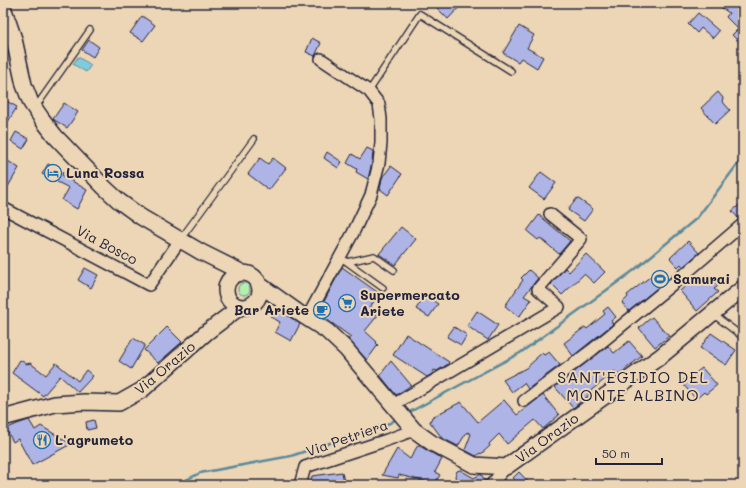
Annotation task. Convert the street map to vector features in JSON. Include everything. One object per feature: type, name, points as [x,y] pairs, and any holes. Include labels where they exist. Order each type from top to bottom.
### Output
[{"type":"main road","points":[[3,7],[6,21],[14,39],[24,85],[35,109],[55,136],[104,187],[119,201],[141,217],[201,252],[243,273],[253,276],[260,285],[327,331],[346,349],[396,409]]},
{"type":"main road","points":[[201,252],[221,272],[232,297],[245,307],[251,306],[258,299],[260,294],[260,285]]},
{"type":"main road","points":[[232,297],[230,280],[233,276],[243,273]]},
{"type":"main road","name":"Via Orazio","points":[[396,409],[414,430],[432,443],[474,465],[506,467],[661,356],[743,288]]},
{"type":"main road","name":"Via Orazio","points":[[3,418],[55,404],[84,402],[119,403],[142,390],[207,332],[232,297]]},
{"type":"main road","points":[[255,303],[270,303],[278,305],[305,316]]},
{"type":"street","points":[[305,316],[344,259],[371,195],[379,163],[381,119],[379,104],[369,91],[321,58]]},
{"type":"street","name":"Via Bosco","points":[[3,208],[149,285],[180,240]]},
{"type":"street","points":[[396,409],[485,350],[559,307],[538,289],[581,239],[550,214]]},
{"type":"street","points":[[524,400],[592,350],[743,224]]},
{"type":"street","name":"Via Petriera","points":[[300,485],[305,467],[414,430]]},
{"type":"street","points":[[491,485],[506,467]]},
{"type":"lane","points":[[369,91],[420,14],[511,71]]},
{"type":"lane","points":[[35,109],[90,30]]},
{"type":"lane","points":[[180,240],[254,139]]},
{"type":"lane","points":[[344,259],[374,256],[394,270]]},
{"type":"lane","points":[[344,259],[383,288]]},
{"type":"lane","points":[[712,314],[743,337]]},
{"type":"green space","points":[[244,283],[248,285],[250,289],[248,293],[244,295],[240,293],[238,289],[240,285]]},
{"type":"water","points":[[78,57],[91,65],[86,72],[73,64]]},
{"type":"building","points":[[432,3],[463,3],[448,19]]},
{"type":"building","points":[[715,3],[739,3],[743,6],[743,35],[738,41],[732,35],[738,29],[726,17],[729,13]]},
{"type":"building","points":[[698,13],[719,31],[713,38],[701,28],[697,33],[688,24]]},
{"type":"building","points":[[142,16],[155,25],[143,41],[130,33]]},
{"type":"building","points":[[519,26],[534,35],[527,48],[543,57],[537,68],[521,58],[518,62],[503,53]]},
{"type":"building","points":[[312,38],[321,43],[315,56],[306,52]]},
{"type":"building","points":[[89,40],[99,47],[93,57],[82,50]]},
{"type":"building","points":[[718,92],[723,98],[722,101],[730,110],[715,124],[701,108]]},
{"type":"building","points":[[3,99],[17,107],[3,130]]},
{"type":"building","points":[[64,103],[78,112],[67,128],[53,119]]},
{"type":"building","points":[[16,132],[29,139],[23,149],[11,141]]},
{"type":"building","points":[[367,148],[373,151],[368,179],[356,172],[357,169],[347,163],[352,154],[360,159]]},
{"type":"building","points":[[327,152],[342,162],[338,168],[324,158]]},
{"type":"building","points":[[3,158],[19,168],[3,195]]},
{"type":"building","points":[[260,158],[268,164],[273,158],[286,168],[269,190],[248,174]]},
{"type":"building","points":[[48,164],[63,172],[62,175],[87,190],[77,209],[62,200],[69,188],[42,174]]},
{"type":"building","points":[[391,166],[402,174],[388,195],[380,189],[382,178]]},
{"type":"building","points":[[541,172],[556,183],[544,199],[529,188]]},
{"type":"building","points":[[577,198],[593,209],[584,221],[568,210]]},
{"type":"building","points":[[743,202],[743,217],[739,219],[732,211]]},
{"type":"building","points":[[539,215],[570,241],[559,254],[540,238],[538,240],[527,231]]},
{"type":"building","points":[[401,227],[416,239],[395,265],[379,254]]},
{"type":"building","points":[[688,241],[699,253],[683,267],[681,264],[678,267],[670,258]]},
{"type":"building","points":[[586,254],[605,272],[594,283],[584,274],[562,295],[551,284],[565,268],[569,272]]},
{"type":"building","name":"Supermercato Ariete","points":[[342,267],[380,294],[369,308],[378,315],[365,331],[377,342],[376,343],[378,345],[367,360],[348,339],[351,337],[318,313]]},
{"type":"building","points":[[85,268],[98,275],[91,288],[78,280]]},
{"type":"building","points":[[529,270],[538,278],[524,296],[531,300],[519,317],[505,306],[523,280],[521,278]]},
{"type":"building","points":[[660,271],[667,280],[629,311],[622,303],[628,297],[627,295],[651,276],[652,277]]},
{"type":"building","points":[[708,275],[718,286],[714,289],[718,292],[697,311],[680,291],[695,278],[697,280],[701,276],[704,278]]},
{"type":"building","points":[[425,295],[438,304],[429,317],[416,309]]},
{"type":"building","points":[[276,307],[300,324],[291,341],[275,332],[280,322],[271,317]]},
{"type":"building","points":[[608,307],[616,317],[611,321],[613,324],[573,356],[564,343],[585,327],[587,329],[605,314],[603,311]]},
{"type":"building","points":[[477,311],[498,325],[488,340],[467,326]]},
{"type":"building","points":[[652,317],[669,336],[655,347],[639,328]]},
{"type":"building","points":[[167,327],[182,342],[158,363],[144,350]]},
{"type":"building","points":[[454,327],[467,335],[461,345],[447,337]]},
{"type":"building","points":[[711,333],[736,350],[726,365],[700,348]]},
{"type":"building","points":[[406,334],[449,362],[448,364],[437,371],[434,370],[432,374],[427,377],[393,355]]},
{"type":"building","points":[[133,338],[145,345],[131,369],[119,361]]},
{"type":"building","points":[[629,341],[642,356],[618,375],[615,371],[588,393],[589,395],[573,408],[555,387],[608,346],[614,353]]},
{"type":"building","points":[[549,352],[560,365],[528,389],[524,383],[512,392],[503,380],[526,368],[542,353],[544,355]]},
{"type":"building","points":[[20,360],[27,364],[30,363],[46,375],[56,363],[78,381],[86,370],[93,376],[78,392],[60,376],[43,396],[12,373]]},
{"type":"building","points":[[391,361],[411,385],[396,395],[380,375]]},
{"type":"building","points":[[702,368],[717,385],[706,394],[704,392],[696,399],[681,382]]},
{"type":"building","points":[[543,395],[559,415],[543,429],[535,420],[507,444],[499,434],[489,444],[490,446],[481,454],[480,453],[476,456],[465,450],[471,434],[467,432],[458,446],[442,438],[430,422],[432,417],[461,402],[478,422],[504,400],[517,415]]},
{"type":"building","name":"L'agrumeto","points":[[29,420],[35,430],[41,426],[71,444],[32,465],[18,439],[13,442],[6,429]]},
{"type":"building","points":[[94,420],[96,428],[87,430],[86,422]]},
{"type":"building","points":[[418,445],[442,459],[435,472],[440,475],[435,483],[399,475],[398,478],[382,475],[397,449],[410,459]]},
{"type":"building","points":[[460,470],[474,478],[481,474],[485,481],[481,483],[484,485],[448,485],[456,480],[455,476],[457,471]]},
{"type":"building","points":[[342,472],[344,482],[311,482],[312,476]]},
{"type":"building","points":[[519,472],[531,485],[519,485],[513,478]]},
{"type":"waterway","points":[[406,414],[520,353],[633,271],[697,218],[743,157]]},
{"type":"waterway","points":[[176,485],[200,473],[291,456],[390,423],[398,418]]},
{"type":"place","name":"Luna Rossa","points":[[53,173]]},
{"type":"place","name":"Samurai","points":[[660,279]]},
{"type":"place","name":"Supermercato Ariete","points":[[347,303]]},
{"type":"place","name":"Bar Ariete","points":[[322,310]]},
{"type":"place","name":"L'agrumeto","points":[[42,440]]},
{"type":"district","name":"SANT'EGIDIO DEL MONTE ALBINO","points":[[633,386]]}]
